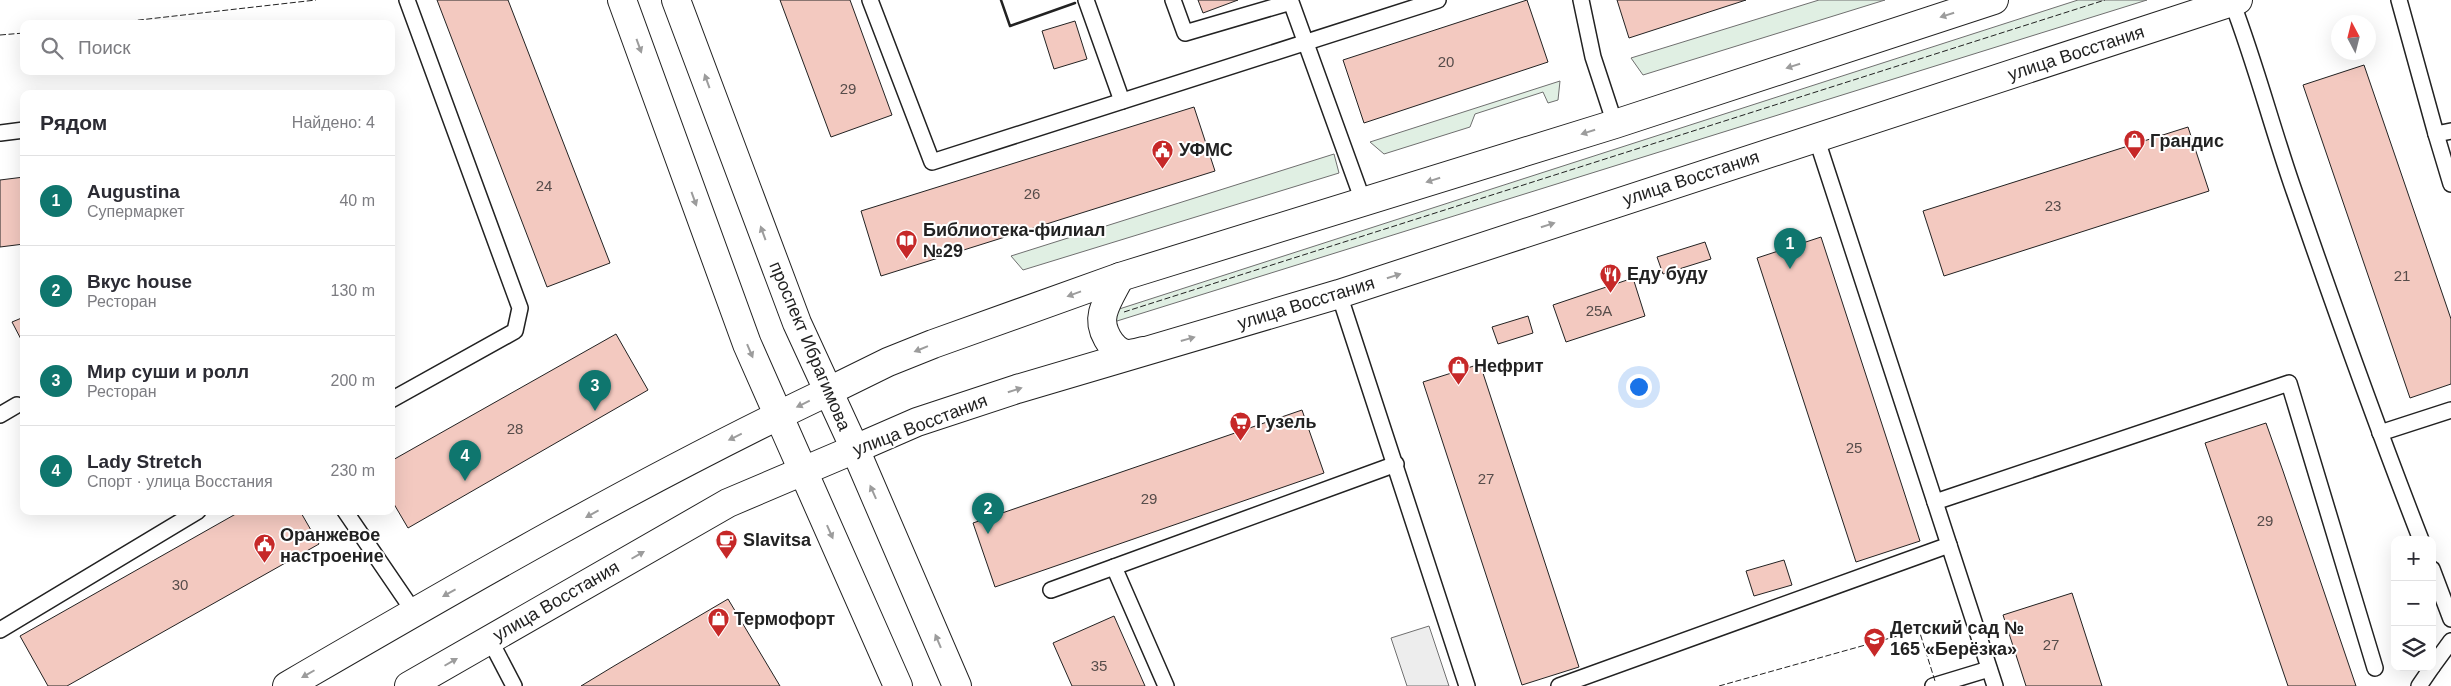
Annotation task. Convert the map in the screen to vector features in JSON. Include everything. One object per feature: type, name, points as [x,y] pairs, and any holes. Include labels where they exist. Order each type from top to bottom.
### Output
[{"type":"main road","points":[[622,0],[747,344],[898,686]]},
{"type":"main road","name":"проспект Ибрагимова","points":[[676,0],[797,323],[827,392],[855,449],[957,686]]},
{"type":"main road","points":[[287,686],[414,612],[700,454],[888,362],[1120,277],[1615,124],[1994,0]]},
{"type":"main road","name":"улица Восстания","points":[[408,686],[728,503],[917,422],[1017,389],[1339,294],[2235,1]]},
{"type":"main road","points":[[1120,277],[1102,316],[1103,330],[1117,350],[1128,354],[1153,349]]},
{"type":"lane","points":[[395,398],[515,331],[520,308],[408,0]]},
{"type":"lane","points":[[870,0],[932,162],[1438,0]]},
{"type":"lane","points":[[1086,0],[1122,101]]},
{"type":"lane","points":[[1173,0],[1185,33],[1290,2],[1363,201]]},
{"type":"lane","points":[[1581,0],[1594,57],[1615,124]]},
{"type":"lane","points":[[2399,0],[2451,184]]},
{"type":"lane","points":[[2235,1],[2294,192],[2380,434],[2419,536]]},
{"type":"lane","points":[[0,133],[20,130]]},
{"type":"lane","points":[[2436,134],[2451,131]]},
{"type":"lane","points":[[1816,137],[1995,686]]},
{"type":"lane","points":[[1339,294],[1467,686]]},
{"type":"lane","points":[[1935,502],[2289,383],[2375,668]]},
{"type":"lane","points":[[0,415],[17,405]]},
{"type":"lane","points":[[2380,434],[2451,410]]},
{"type":"lane","points":[[1051,590],[1396,464]]},
{"type":"lane","points":[[0,630],[191,515]]},
{"type":"lane","points":[[348,515],[414,612]]},
{"type":"lane","points":[[1559,686],[1949,545]]},
{"type":"lane","points":[[1114,567],[1166,686]]},
{"type":"lane","points":[[2436,580],[2451,619]]},
{"type":"lane","points":[[490,640],[514,686]]},
{"type":"lane","points":[[2436,662],[2451,641]]},
{"type":"lane","points":[[1933,686],[1989,669]]},
{"type":"lane","points":[[2418,686],[2429,671]]},
{"type":"green space","points":[[1819,0],[1885,0],[1643,75],[1631,58]]},
{"type":"green space","points":[[2078,0],[2147,0],[1117,321],[1112,320],[1113,311]]},
{"type":"green space","points":[[1560,81],[1558,100],[1548,103],[1543,92],[1475,114],[1470,127],[1384,154],[1370,142]]},
{"type":"green space","points":[[1334,154],[1339,173],[1023,270],[1011,256]]},
{"type":"shaded area","points":[[1429,626],[1449,686],[1407,686],[1391,638]]},
{"type":"building","points":[[437,0],[508,0],[610,263],[547,287]]},
{"type":"building","points":[[780,0],[850,0],[892,115],[831,137]]},
{"type":"building","points":[[1198,0],[1238,0],[1203,13]]},
{"type":"building","points":[[1527,0],[1548,62],[1364,123],[1343,60]]},
{"type":"building","points":[[1617,0],[1746,0],[1629,38]]},
{"type":"building","points":[[1075,21],[1087,59],[1054,69],[1042,31]]},
{"type":"building","points":[[2364,65],[2451,319],[2451,384],[2410,398],[2303,85]]},
{"type":"building","points":[[1194,107],[1215,171],[881,276],[861,211]]},
{"type":"building","points":[[2188,127],[2209,191],[1944,276],[1923,211]]},
{"type":"building","points":[[20,178],[20,244],[0,247],[0,180]]},
{"type":"building","points":[[1821,237],[1920,541],[1856,562],[1757,258]]},
{"type":"building","points":[[1705,242],[1711,259],[1663,274],[1657,257]]},
{"type":"building","points":[[1633,278],[1645,316],[1566,342],[1553,305]]},
{"type":"building","points":[[1528,316],[1533,333],[1498,344],[1492,327]]},
{"type":"building","points":[[20,319],[20,337],[12,322]]},
{"type":"building","points":[[616,334],[648,390],[408,528],[395,506],[395,459]]},
{"type":"building","points":[[1480,364],[1579,667],[1522,685],[1423,382]]},
{"type":"building","points":[[1302,410],[1324,473],[995,587],[973,523]]},
{"type":"building","points":[[2266,423],[2356,686],[2288,686],[2205,443]]},
{"type":"building","points":[[234,515],[302,515],[319,544],[67,686],[48,686],[20,636]]},
{"type":"building","points":[[1784,560],[1792,585],[1754,596],[1746,571]]},
{"type":"building","points":[[2072,593],[2102,686],[2026,686],[2003,615]]},
{"type":"building","points":[[728,599],[780,686],[581,686],[614,666]]},
{"type":"building","points":[[1114,616],[1145,686],[1072,686],[1053,643]]},
{"type":"fence","points":[[139,20],[316,0]]},
{"type":"fence","points":[[1124,312],[2105,0]]},
{"type":"fence","points":[[0,35],[20,33]]},
{"type":"fence","points":[[1719,686],[1919,630],[1935,681]]},
{"type":"wall","points":[[1001,0],[1010,26],[1075,3]]},
{"type":"place","name":"Грандис","points":[[2134,160]]},
{"type":"place","name":"УФМС","points":[[1163,169]]},
{"type":"place","name":"Библиотека-филиал №29","points":[[907,259]]},
{"type":"place","name":"Augustina","points":[[1790,269]]},
{"type":"place","name":"Еду буду","points":[[1611,293]]},
{"type":"place","name":"Нефрит","points":[[1458,385]]},
{"type":"place","name":"Мир суши и ролл","points":[[595,411]]},
{"type":"place","name":"Гузель","points":[[1240,441]]},
{"type":"place","name":"Lady Stretch","points":[[465,481]]},
{"type":"place","name":"Вкус house","points":[[988,534]]},
{"type":"place","name":"Slavitsa","points":[[727,559]]},
{"type":"place","name":"Оранжевое настроение","points":[[264,564]]},
{"type":"place","name":"Термофорт","points":[[718,638]]},
{"type":"place","name":"Детский сад № 165 «Берёзка»","points":[[1874,657]]}]
